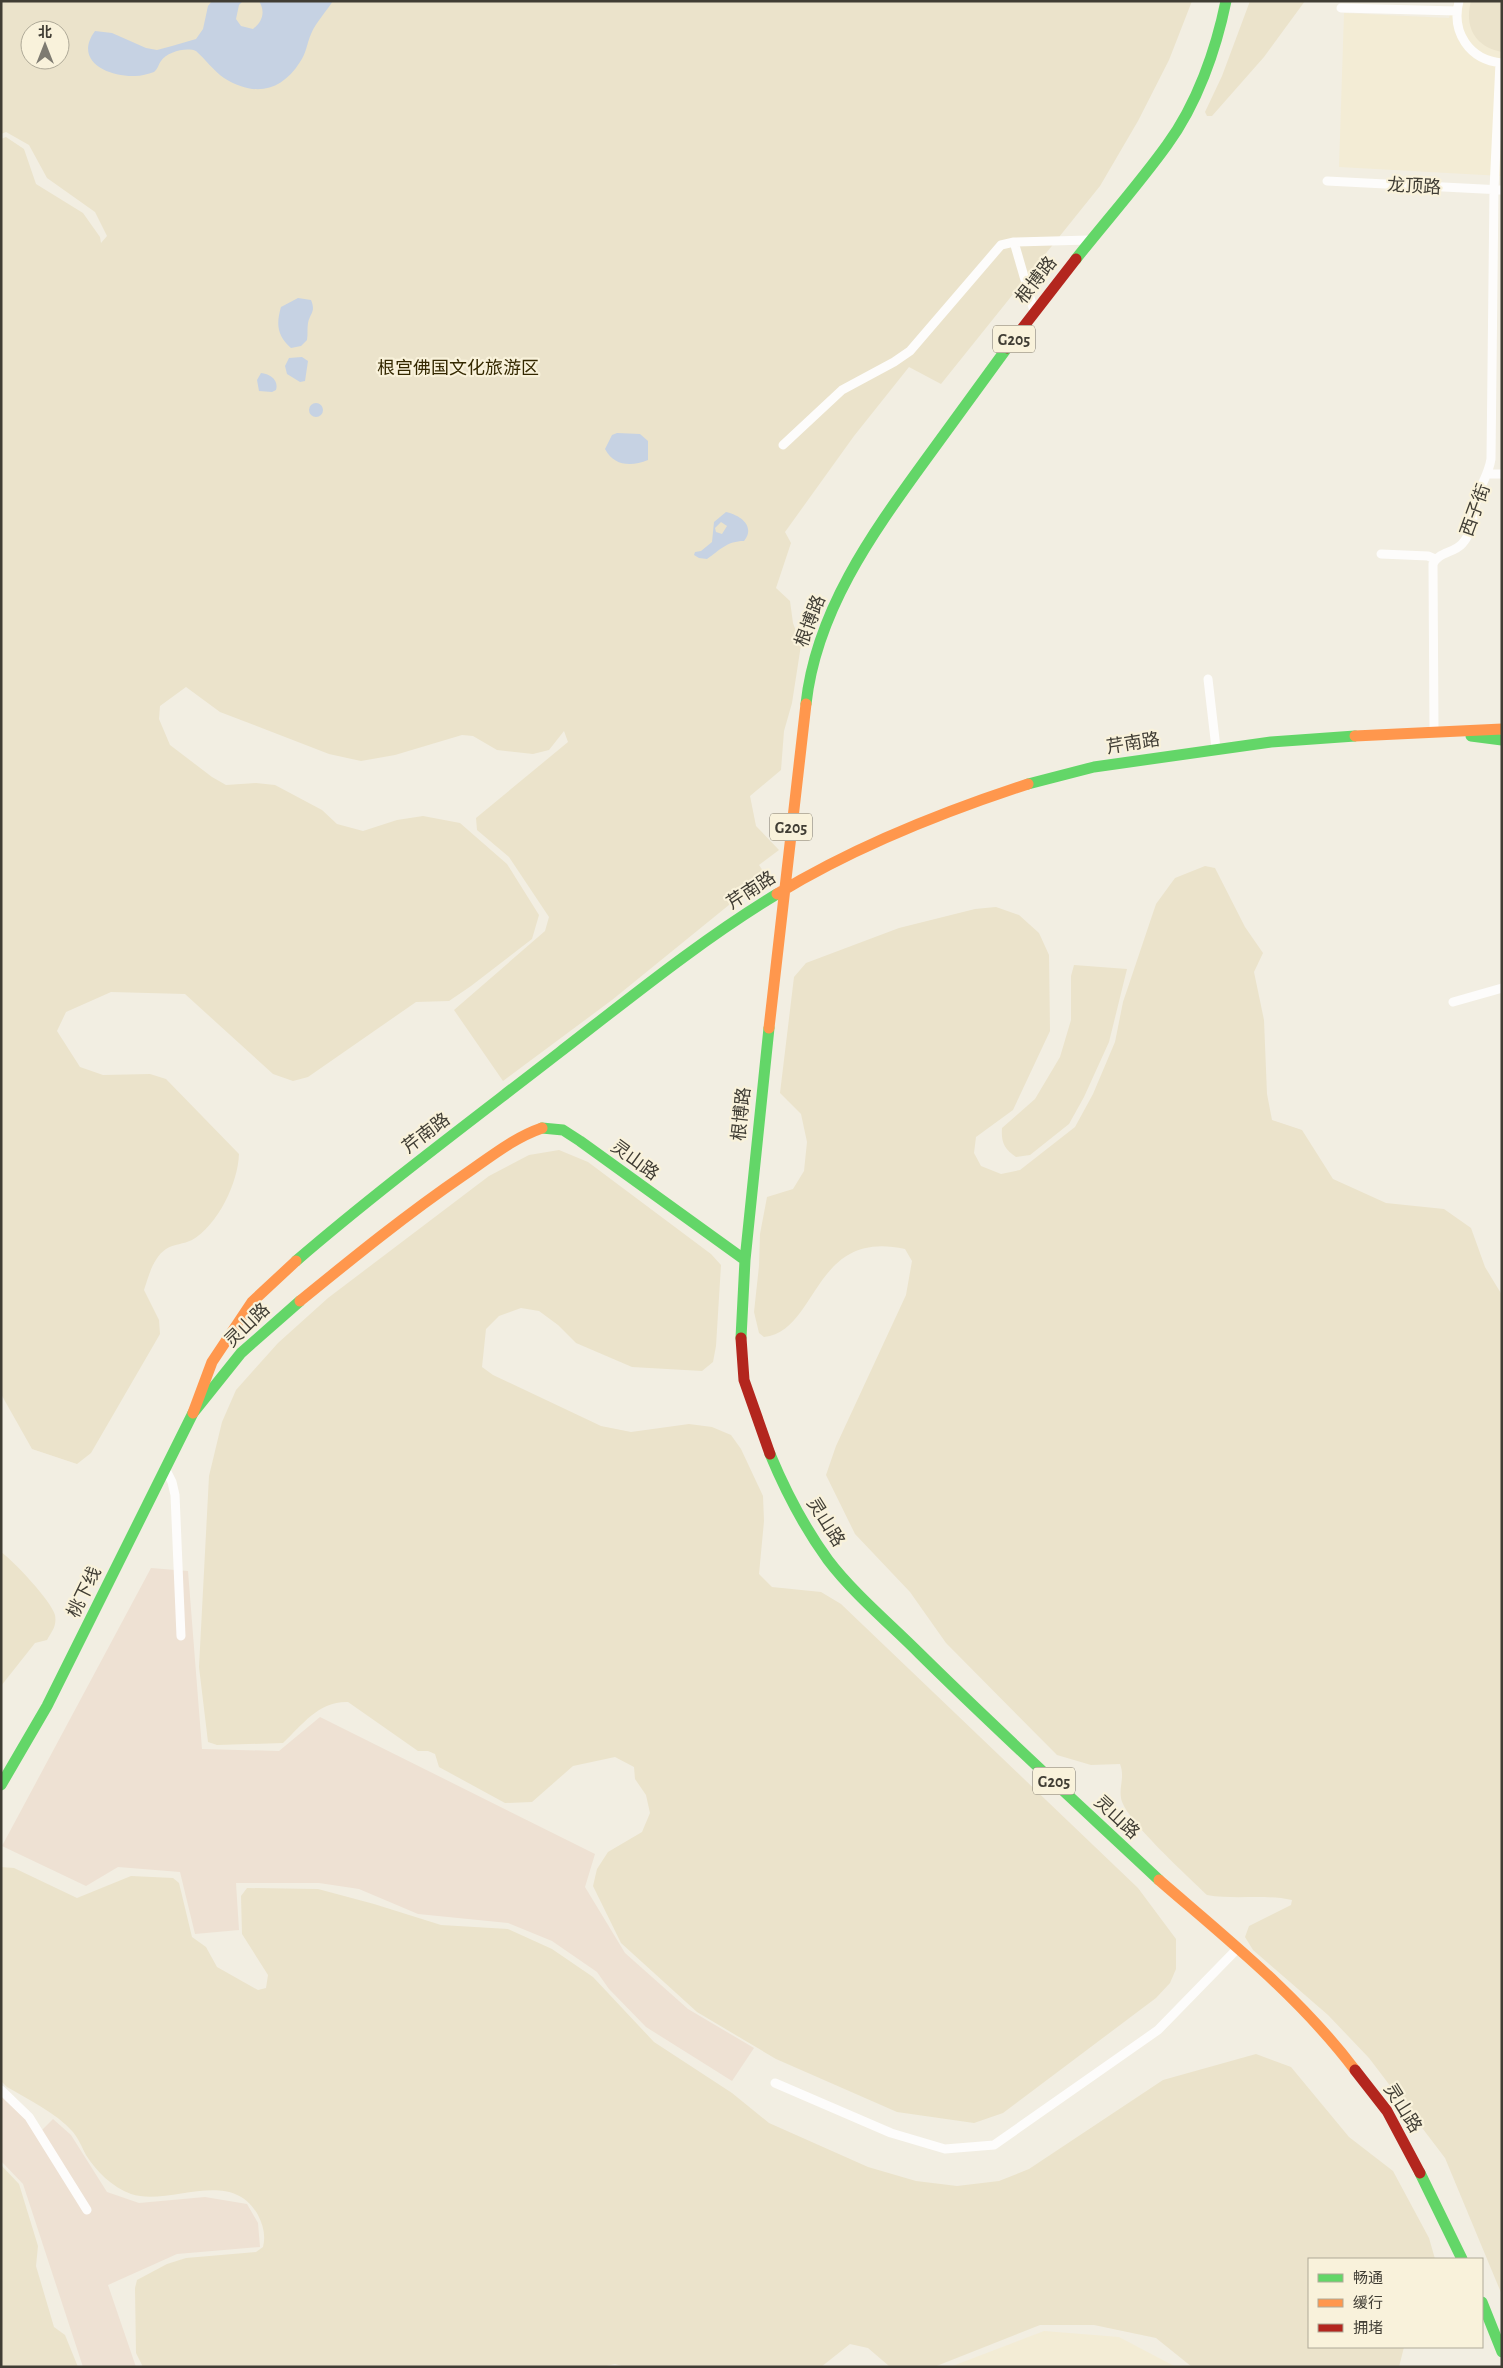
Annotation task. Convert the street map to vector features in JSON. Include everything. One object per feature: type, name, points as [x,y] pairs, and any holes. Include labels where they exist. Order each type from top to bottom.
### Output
[{"type":"main road","name":"根博路","points":[[745,1260],[808,682],[835,603],[851,569],[890,509],[1034,312],[1089,240],[1168,144],[1193,99],[1219,35],[1226,1]]},
{"type":"main road","name":"芹南路","points":[[193,1413],[212,1362],[252,1302],[268,1285],[365,1202],[607,1016],[749,911],[815,871],[902,831],[986,797],[1045,778],[1094,767],[1216,748],[1349,736],[1502,729]]},
{"type":"main road","points":[[1434,731],[1502,740]]},
{"type":"main road","name":"灵山路","points":[[193,1413],[241,1353],[303,1298],[406,1215],[498,1151],[528,1133],[546,1127],[563,1130],[580,1141],[745,1260],[741,1340],[744,1380],[748,1397],[784,1486],[828,1560],[955,1688],[1159,1880],[1238,1948],[1337,2046],[1387,2111],[1428,2188],[1462,2258]]},
{"type":"main road","name":"桃下线","points":[[1,1785],[47,1706],[193,1413]]},
{"type":"main road","points":[[1483,2304],[1502,2352]]},
{"type":"street","points":[[1459,1],[1457,26],[1467,46],[1485,60],[1501,63]]},
{"type":"street","points":[[1341,8],[1457,11]]},
{"type":"street","name":"西子街","points":[[1435,559],[1458,547],[1465,540],[1471,529],[1478,493],[1488,474],[1491,459],[1501,63]]},
{"type":"street","name":"龙顶路","points":[[1327,181],[1498,190]]},
{"type":"street","points":[[783,445],[842,390],[894,362],[910,351],[926,335],[1001,245],[1014,242],[1089,240]]},
{"type":"street","points":[[1014,242],[1034,312]]},
{"type":"street","points":[[1488,474],[1502,474]]},
{"type":"street","points":[[1381,554],[1428,556],[1435,559],[1433,571],[1434,731]]},
{"type":"street","points":[[1208,680],[1216,748]]},
{"type":"street","points":[[1453,1002],[1502,988]]},
{"type":"street","points":[[165,1468],[172,1482],[175,1496],[180,1636]]},
{"type":"street","points":[[775,2083],[891,2133],[945,2149],[994,2145],[1158,2030],[1238,1948]]},
{"type":"street","points":[[1,2090],[29,2117],[87,2210]]},
{"type":"shaded area","points":[[1454,1],[1502,1],[1502,176],[1339,167],[1344,13],[1449,18]]},
{"type":"shaded area","points":[[151,1568],[188,1571],[202,1749],[279,1751],[320,1717],[595,1854],[585,1887],[625,1953],[688,2009],[754,2048],[732,2081],[646,2027],[609,1989],[597,1972],[552,1941],[508,1923],[418,1914],[359,1889],[319,1883],[236,1883],[239,1930],[195,1934],[180,1872],[118,1867],[86,1886],[2,1846]]},
{"type":"shaded area","points":[[1,2092],[42,2130],[53,2119],[71,2135],[107,2192],[139,2203],[205,2197],[247,2204],[258,2223],[260,2247],[177,2254],[108,2285],[136,2367],[83,2367],[23,2184],[1,2161]]},
{"type":"shaded area","points":[[1044,2331],[1119,2337],[1176,2367],[950,2367]]},
{"type":"green space","name":"根宫佛国文化旅游区","points":[[1,1],[1192,1],[1169,60],[1138,121],[1100,186],[941,384],[909,367],[854,436],[785,532],[791,543],[776,588],[790,601],[793,623],[801,645],[792,703],[784,731],[781,770],[750,796],[756,826],[779,850],[759,865],[766,875],[612,1000],[503,1081],[454,1010],[545,931],[549,917],[509,857],[477,830],[476,818],[568,742],[564,731],[549,750],[533,754],[497,750],[473,736],[462,735],[395,755],[361,761],[329,754],[220,712],[186,687],[160,706],[159,719],[170,745],[212,777],[226,785],[256,783],[275,785],[322,810],[337,824],[363,831],[397,820],[423,816],[460,823],[507,864],[539,915],[532,939],[449,1001],[416,1002],[308,1077],[293,1081],[273,1074],[185,994],[111,992],[66,1012],[57,1031],[80,1067],[103,1075],[150,1074],[166,1079],[239,1154],[231,1190],[218,1214],[192,1240],[166,1249],[155,1262],[144,1290],[159,1320],[160,1334],[91,1453],[77,1464],[32,1449],[1,1394],[1,139],[6,137],[24,149],[36,184],[83,213],[100,237],[101,243],[107,236],[95,212],[47,178],[29,145],[6,132],[1,134]]},
{"type":"green space","points":[[1250,1],[1305,1],[1264,57],[1212,116],[1207,116],[1205,112],[1222,76]]},
{"type":"green space","points":[[1471,1],[1502,1],[1502,52],[1485,46],[1478,41],[1469,19]]},
{"type":"green space","points":[[1205,866],[1215,868],[1245,927],[1263,953],[1254,972],[1264,1020],[1267,1094],[1272,1120],[1302,1130],[1333,1179],[1386,1203],[1444,1209],[1471,1228],[1485,1267],[1502,1295],[1502,2295],[1445,2158],[1369,2058],[1328,2015],[1253,1950],[1245,1937],[1249,1926],[1291,1905],[1292,1900],[1271,1897],[1207,1895],[1145,1833],[1125,1807],[1121,1798],[1122,1773],[1120,1764],[1091,1765],[1057,1755],[946,1643],[910,1592],[855,1534],[826,1475],[836,1446],[906,1295],[912,1261],[905,1249],[874,1247],[851,1253],[834,1266],[796,1318],[782,1331],[764,1337],[759,1333],[754,1312],[760,1234],[767,1197],[793,1189],[804,1171],[807,1142],[801,1114],[780,1093],[794,977],[806,963],[899,928],[975,909],[996,907],[1019,915],[1039,933],[1049,955],[1050,1031],[1013,1110],[976,1137],[974,1153],[981,1166],[1001,1174],[1020,1170],[1075,1127],[1093,1094],[1115,1042],[1123,1002],[1156,904],[1175,878]]},
{"type":"green space","points":[[1074,965],[1127,969],[1109,1042],[1084,1097],[1069,1124],[1030,1155],[1016,1157],[1004,1145],[1002,1128],[1035,1099],[1060,1057],[1071,1020],[1071,976]]},
{"type":"green space","points":[[559,1150],[588,1162],[711,1254],[721,1265],[716,1346],[713,1362],[702,1371],[632,1367],[576,1343],[558,1325],[539,1311],[521,1308],[499,1316],[486,1329],[482,1367],[493,1375],[601,1426],[631,1432],[689,1424],[712,1427],[731,1435],[741,1449],[763,1496],[764,1521],[759,1574],[772,1587],[821,1592],[841,1604],[1138,1888],[1176,1939],[1176,1969],[1170,1983],[1156,1998],[1003,2113],[974,2123],[897,2112],[776,2059],[697,2012],[621,1943],[593,1886],[597,1869],[608,1852],[642,1832],[650,1813],[646,1795],[635,1779],[634,1767],[615,1757],[573,1766],[532,1802],[505,1803],[439,1767],[435,1754],[428,1751],[418,1751],[348,1702],[328,1705],[312,1715],[283,1743],[217,1745],[208,1742],[199,1667],[209,1476],[222,1422],[236,1390],[278,1343],[328,1298],[489,1176],[529,1155]]},
{"type":"green space","points":[[1,1552],[40,1591],[55,1615],[55,1622],[54,1628],[47,1640],[35,1643],[1,1686]]},
{"type":"green space","points":[[1,1867],[14,1868],[77,1898],[131,1876],[173,1878],[179,1883],[192,1937],[206,1947],[217,1967],[258,1990],[266,1988],[268,1975],[242,1934],[241,1896],[247,1888],[318,1889],[441,1925],[508,1929],[552,1949],[593,1977],[654,2042],[732,2093],[769,2123],[868,2167],[916,2181],[957,2186],[999,2181],[1029,2169],[1163,2080],[1256,2054],[1291,2067],[1349,2137],[1393,2171],[1429,2238],[1435,2258],[1308,2258],[1308,2348],[1404,2348],[1399,2367],[1192,2367],[1156,2338],[1094,2325],[1040,2325],[934,2367],[889,2366],[868,2348],[850,2344],[821,2367],[625,2367],[615,2364],[602,2367],[143,2367],[136,2353],[135,2288],[137,2280],[167,2264],[186,2258],[256,2252],[263,2247],[264,2238],[263,2226],[258,2215],[246,2201],[232,2193],[216,2190],[147,2197],[124,2191],[111,2183],[95,2167],[75,2134],[66,2125],[42,2107],[7,2087],[1,2081]]},
{"type":"green space","points":[[1,2165],[19,2184],[38,2246],[36,2266],[54,2327],[65,2335],[78,2367],[1,2367]]},
{"type":"water","points":[[212,1],[243,1],[239,5],[236,19],[241,26],[253,29],[259,23],[263,13],[259,1],[333,1],[318,21],[304,56],[293,72],[276,85],[266,88],[246,88],[235,84],[220,75],[196,51],[192,50],[172,53],[160,62],[154,72],[137,76],[114,74],[97,65],[91,59],[88,51],[89,42],[95,31],[112,33],[146,48],[157,50],[196,39],[203,29],[208,6]]},
{"type":"water","points":[[298,298],[311,300],[313,310],[308,323],[307,340],[301,346],[291,348],[280,334],[278,319],[281,307]]},
{"type":"water","points":[[302,357],[308,361],[305,381],[300,382],[287,374],[285,366],[289,358]]},
{"type":"water","points":[[261,373],[275,380],[276,390],[272,392],[259,391],[257,380]]},
{"type":"water","points":[[316,403],[321,405],[323,410],[321,415],[316,417],[311,415],[309,410],[311,405]]},
{"type":"water","points":[[617,433],[640,434],[648,441],[648,460],[635,464],[624,464],[613,459],[605,449],[612,435]]},
{"type":"water","points":[[726,512],[731,513],[745,522],[748,531],[747,536],[744,541],[728,544],[707,559],[699,558],[694,555],[695,552],[701,551],[712,542],[714,522]],"holes":[[[721,522],[727,526],[722,534],[716,532],[715,528]]]},
{"type":"traffic: fast","points":[[1076,259],[1145,174],[1178,129],[1204,76],[1217,38],[1226,1]]},
{"type":"traffic: fast","points":[[806,704],[812,670],[821,638],[849,576],[885,518],[1007,348]]},
{"type":"traffic: fast","points":[[1028,784],[1094,767],[1271,742],[1355,736]]},
{"type":"traffic: fast","points":[[1471,736],[1502,740]]},
{"type":"traffic: fast","points":[[296,1261],[393,1181],[639,990],[693,950],[777,894]]},
{"type":"traffic: fast","points":[[741,1338],[745,1260],[769,1028]]},
{"type":"traffic: fast","points":[[542,1128],[563,1130],[580,1141],[745,1260]]},
{"type":"traffic: fast","points":[[1,1785],[47,1706],[193,1413],[241,1353],[300,1301]]},
{"type":"traffic: fast","points":[[770,1454],[789,1495],[811,1535],[838,1572],[872,1608],[979,1711],[1159,1880]]},
{"type":"traffic: fast","points":[[1420,2173],[1462,2258]]},
{"type":"traffic: fast","points":[[1483,2304],[1502,2352]]},
{"type":"traffic: slow","points":[[769,1028],[806,704]]},
{"type":"traffic: slow","points":[[1355,736],[1502,729]]},
{"type":"traffic: slow","points":[[777,894],[837,861],[899,832],[963,806],[1028,784]]},
{"type":"traffic: slow","points":[[300,1301],[422,1205],[492,1155],[531,1132],[542,1128]]},
{"type":"traffic: slow","points":[[193,1413],[212,1362],[252,1302],[296,1261]]},
{"type":"traffic: slow","points":[[1159,1880],[1287,1993],[1334,2043],[1355,2070]]},
{"type":"traffic: jam","points":[[1007,348],[1076,259]]},
{"type":"traffic: jam","points":[[741,1338],[744,1380],[770,1454]]},
{"type":"traffic: jam","points":[[1355,2070],[1387,2111],[1420,2173]]}]
